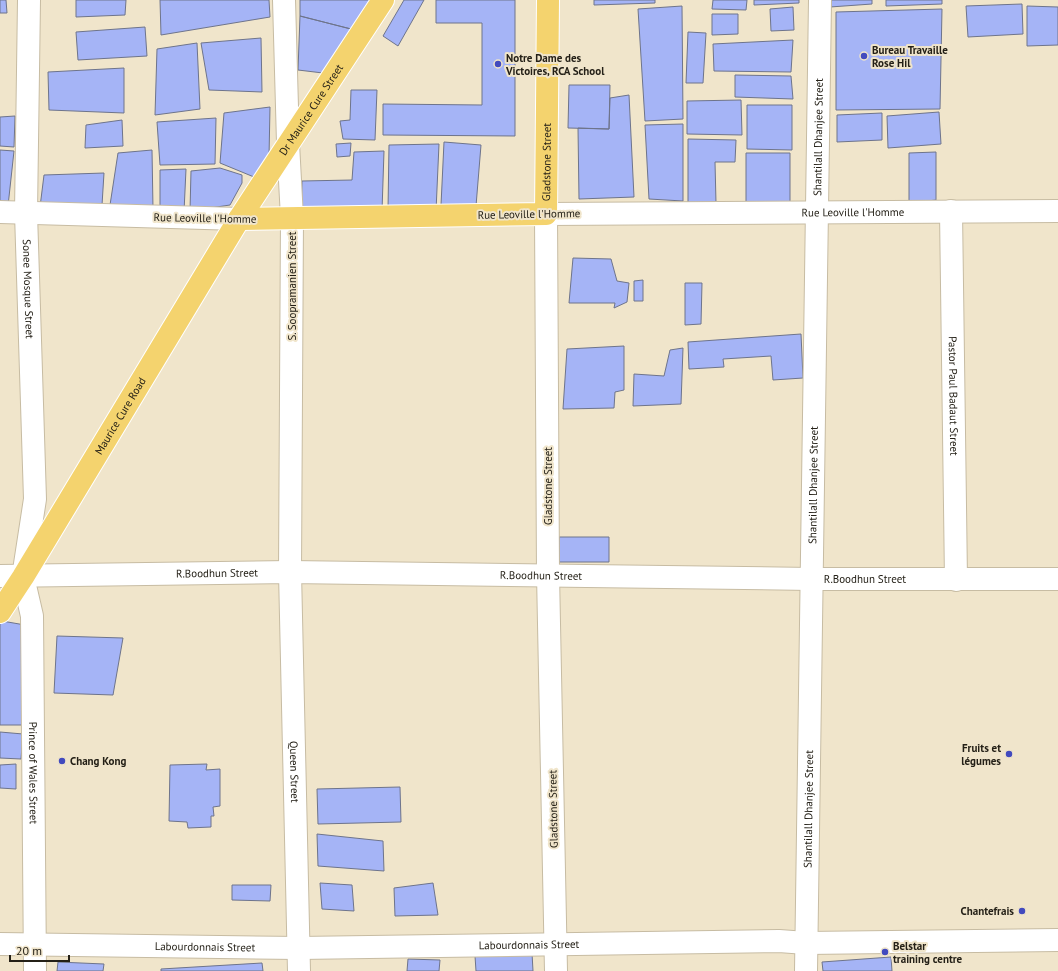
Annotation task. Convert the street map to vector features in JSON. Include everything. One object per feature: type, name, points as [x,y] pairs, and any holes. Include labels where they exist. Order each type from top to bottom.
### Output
[{"type":"main road","name":"Dr Maurice Cure Street","points":[[239,219],[383,0]]},
{"type":"main road","name":"Gladstone Street","points":[[546,214],[548,0]]},
{"type":"main road","name":"Rue Leoville l'Homme","points":[[239,219],[546,214]]},
{"type":"main road","name":"Maurice Cure Road","points":[[0,612],[239,219]]},
{"type":"street","name":"Sonee Mosque Street","points":[[23,576],[35,499],[26,213],[29,0]]},
{"type":"street","name":"S. Soopramanien Street","points":[[284,0],[288,143],[292,218],[290,572]]},
{"type":"street","name":"Shantilall Dhanjee Street","points":[[806,971],[820,0]]},
{"type":"street","name":"Rue Leoville l'Homme","points":[[546,214],[816,211],[1058,211]]},
{"type":"street","name":"Pastor Paul Badaut Street","points":[[951,211],[956,580]]},
{"type":"street","name":"Rue Leoville l'Homme","points":[[0,212],[239,219]]},
{"type":"street","name":"Gladstone Street","points":[[546,214],[548,574],[556,971]]},
{"type":"street","name":"R.Boodhun Street","points":[[0,576],[290,572],[548,574],[811,579],[1058,579]]},
{"type":"street","name":"Queen Street","points":[[290,572],[299,971]]},
{"type":"street","name":"Prince of Wales Street","points":[[23,576],[32,616],[35,971]]},
{"type":"street","name":"Labourdonnais Street","points":[[0,944],[299,948],[779,941],[806,943],[1058,940]]},
{"type":"building","points":[[0,0],[6,0],[7,13],[0,13]]},
{"type":"building","points":[[76,0],[126,0],[125,15],[76,17]]},
{"type":"building","points":[[160,0],[269,0],[270,17],[161,35]]},
{"type":"building","points":[[300,0],[371,0],[351,29],[300,16]]},
{"type":"building","points":[[404,0],[424,0],[398,46],[383,36]]},
{"type":"building","name":"Notre Dame des Victoires, RCA School","points":[[436,0],[515,0],[515,136],[383,135],[383,104],[482,105],[482,23],[436,23]]},
{"type":"building","points":[[594,0],[655,0],[655,3],[594,5]]},
{"type":"building","points":[[713,0],[747,0],[746,10],[712,9]]},
{"type":"building","points":[[754,0],[799,0],[799,3],[754,5]]},
{"type":"building","points":[[830,0],[872,0],[872,4],[830,7]]},
{"type":"building","points":[[886,0],[942,0],[942,4],[886,6]]},
{"type":"building","points":[[1022,4],[1023,34],[968,37],[966,6]]},
{"type":"building","points":[[682,6],[683,119],[645,121],[638,9]]},
{"type":"building","points":[[1027,6],[1058,7],[1058,45],[1027,46]]},
{"type":"building","points":[[793,7],[794,30],[771,31],[770,9]]},
{"type":"building","points":[[942,9],[940,109],[836,110],[836,12]]},
{"type":"building","points":[[712,14],[738,14],[738,34],[712,35]]},
{"type":"building","points":[[300,16],[351,29],[323,73],[298,70]]},
{"type":"building","points":[[145,27],[147,56],[78,60],[76,32]]},
{"type":"building","points":[[688,32],[706,33],[703,83],[686,83]]},
{"type":"building","points":[[261,38],[262,92],[209,90],[201,43]]},
{"type":"building","points":[[793,40],[791,72],[714,71],[713,44]]},
{"type":"building","points":[[197,43],[200,109],[155,115],[157,49]]},
{"type":"building","points":[[124,68],[124,113],[49,110],[48,72]]},
{"type":"building","points":[[735,75],[791,76],[793,99],[735,97]]},
{"type":"building","points":[[569,85],[610,85],[609,129],[568,128]]},
{"type":"building","points":[[351,90],[377,90],[375,140],[343,139],[340,121],[350,120]]},
{"type":"building","points":[[629,95],[634,197],[579,199],[578,128],[609,129],[610,98]]},
{"type":"building","points":[[741,100],[742,135],[687,134],[687,101]]},
{"type":"building","points":[[747,105],[792,105],[792,150],[747,149]]},
{"type":"building","points":[[270,107],[269,157],[254,177],[220,163],[224,113]]},
{"type":"building","points":[[939,112],[941,144],[888,148],[887,116]]},
{"type":"building","points":[[882,113],[882,140],[837,142],[837,115]]},
{"type":"building","points":[[15,116],[14,147],[0,146],[0,117]]},
{"type":"building","points":[[216,118],[215,164],[160,165],[157,122]]},
{"type":"building","points":[[122,120],[123,146],[85,148],[86,125]]},
{"type":"building","points":[[683,124],[683,201],[649,199],[645,125]]},
{"type":"building","points":[[688,139],[736,140],[735,162],[715,162],[716,203],[688,203]]},
{"type":"building","points":[[444,142],[481,145],[476,206],[441,205]]},
{"type":"building","points":[[351,143],[350,156],[337,157],[336,144]]},
{"type":"building","points":[[439,144],[436,211],[388,210],[389,145]]},
{"type":"building","points":[[0,150],[14,151],[8,206],[0,206]]},
{"type":"building","points":[[152,150],[153,209],[110,205],[118,153]]},
{"type":"building","points":[[384,151],[382,211],[301,215],[302,181],[352,180],[354,152]]},
{"type":"building","points":[[936,152],[936,200],[909,203],[909,153]]},
{"type":"building","points":[[746,153],[790,153],[790,203],[746,203]]},
{"type":"building","points":[[220,168],[242,175],[242,183],[230,205],[190,211],[191,171]]},
{"type":"building","points":[[186,169],[184,212],[160,211],[160,170]]},
{"type":"building","points":[[104,173],[102,205],[40,207],[44,175]]},
{"type":"building","points":[[573,258],[611,259],[617,281],[629,283],[627,302],[614,308],[615,303],[569,303]]},
{"type":"building","points":[[643,280],[643,301],[634,301],[634,281]]},
{"type":"building","points":[[685,283],[702,283],[701,324],[685,325]]},
{"type":"building","points":[[801,334],[803,378],[773,380],[771,356],[723,359],[724,367],[689,369],[688,342]]},
{"type":"building","points":[[624,346],[624,390],[615,392],[614,408],[563,409],[567,349]]},
{"type":"building","points":[[683,348],[681,404],[633,406],[634,374],[664,376],[670,350]]},
{"type":"building","points":[[559,537],[609,537],[609,562],[559,562]]},
{"type":"building","points":[[2,621],[25,625],[24,725],[0,725],[0,624]]},
{"type":"building","points":[[57,636],[123,638],[113,695],[54,693]]},
{"type":"building","points":[[0,732],[23,734],[21,759],[0,758]]},
{"type":"building","points":[[16,764],[16,789],[0,788],[0,765]]},
{"type":"building","points":[[207,764],[206,770],[220,769],[220,806],[213,807],[214,816],[211,816],[211,827],[188,828],[187,822],[169,821],[170,765]]},
{"type":"building","points":[[400,787],[401,822],[318,824],[317,789]]},
{"type":"building","points":[[317,834],[383,841],[384,871],[318,866]]},
{"type":"building","points":[[320,883],[352,885],[354,911],[322,909]]},
{"type":"building","points":[[433,883],[438,915],[395,916],[394,888]]},
{"type":"building","points":[[232,885],[271,885],[270,901],[232,900]]},
{"type":"building","points":[[532,953],[533,971],[476,971],[475,956]]},
{"type":"building","name":"Belstar training centre","points":[[891,957],[892,971],[823,971],[822,962]]},
{"type":"building","points":[[408,959],[440,960],[439,971],[407,971]]},
{"type":"building","points":[[58,962],[104,964],[103,971],[57,971]]},
{"type":"building","points":[[262,963],[263,971],[161,971],[161,969]]},
{"type":"place","name":"Bureau Travaille Rose Hil","points":[[864,56]]},
{"type":"place","name":"Notre Dame des Victoires, RCA School","points":[[498,64]]},
{"type":"place","name":"Fruits et légumes","points":[[1009,754]]},
{"type":"place","name":"Chang Kong","points":[[62,761]]},
{"type":"place","name":"Chantefrais","points":[[1022,911]]},
{"type":"place","name":"Belstar training centre","points":[[885,952]]}]
